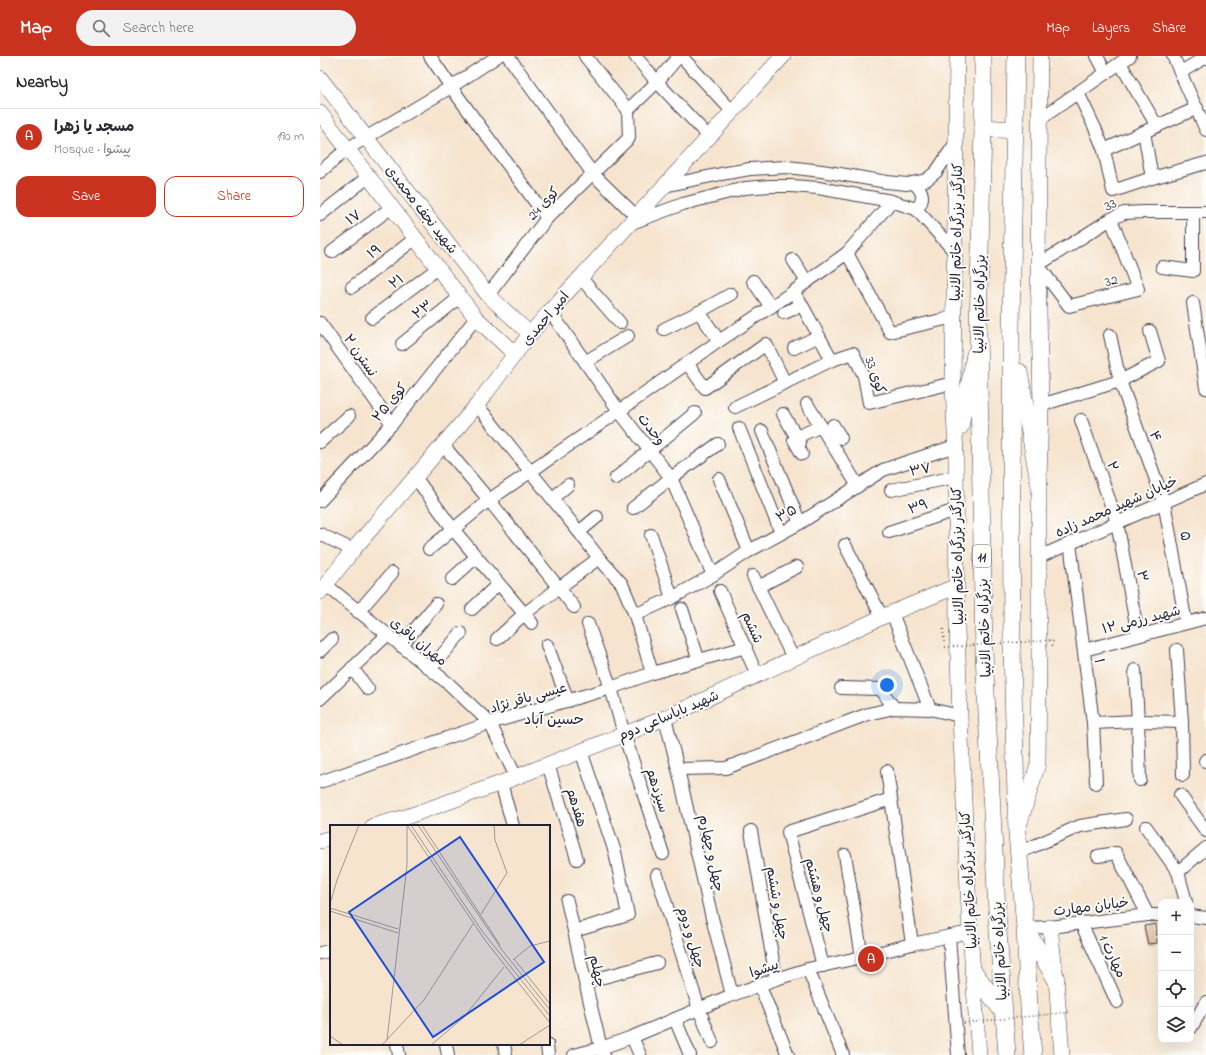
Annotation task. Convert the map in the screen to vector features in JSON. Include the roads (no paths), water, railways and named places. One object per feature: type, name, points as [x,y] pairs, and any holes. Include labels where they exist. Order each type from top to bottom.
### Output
[{"type":"highway","name":"بزرگراه خاتم الانبیا","points":[[983,56],[983,128],[978,331],[984,653],[998,931],[1007,1055]]},
{"type":"highway","name":"بزرگراه خاتم الانبیا","points":[[1016,56],[1011,326],[1012,650],[1018,853],[1025,928],[1033,1055]]},
{"type":"highway","points":[[983,128],[1015,130]]},
{"type":"highway","points":[[1011,326],[1039,482]]},
{"type":"highway","points":[[1025,928],[1056,979]]},
{"type":"highway","points":[[973,971],[1003,1012]]},
{"type":"main road","name":"امیر احمدی","points":[[323,589],[353,550],[477,405],[530,334],[632,220],[783,56]]},
{"type":"main road","name":"کنارگذر بزرگراه خاتم الانبیا","points":[[958,56],[953,383],[956,452],[957,586],[960,716],[970,932],[979,1055]]},
{"type":"main road","points":[[1017,833],[1038,764],[1039,482],[1041,406],[1038,265],[1040,56]]},
{"type":"main road","name":"شهید نجف محمدی","points":[[320,78],[488,295],[530,334]]},
{"type":"main road","name":"شهید نجف محمدی","points":[[320,113],[476,318],[515,354]]},
{"type":"main road","points":[[956,452],[978,331]]},
{"type":"main road","name":"شهید باباساعی دوم","points":[[380,825],[407,821],[665,718],[887,615],[957,586]]},
{"type":"main road","points":[[320,841],[330,838]]},
{"type":"main road","points":[[1050,926],[1062,1055]]},
{"type":"street","points":[[430,56],[547,218]]},
{"type":"street","points":[[320,172],[347,149],[451,87],[498,56]]},
{"type":"street","points":[[508,56],[593,174],[632,220],[683,204],[738,190],[792,186],[818,188],[891,201],[916,209],[955,252]]},
{"type":"street","points":[[584,56],[628,110],[657,82],[680,56],[732,111]]},
{"type":"street","points":[[635,56],[708,137]]},
{"type":"street","points":[[1097,56],[1106,73]]},
{"type":"street","points":[[1040,119],[1130,56]]},
{"type":"street","points":[[1173,56],[1206,130]]},
{"type":"street","points":[[1181,72],[1206,57]]},
{"type":"street","points":[[1120,63],[1157,126]]},
{"type":"street","points":[[1078,92],[1104,150],[1113,191],[1152,178],[1206,163]]},
{"type":"street","points":[[1104,150],[1197,108]]},
{"type":"street","name":"کوی 24","points":[[488,295],[547,218],[629,138],[628,110]]},
{"type":"street","points":[[1144,132],[1152,178]]},
{"type":"street","points":[[664,186],[750,169],[787,167],[907,184],[926,180],[936,172],[957,140]]},
{"type":"street","points":[[320,215],[368,177]]},
{"type":"street","points":[[913,183],[921,190],[922,195],[920,206],[916,209]]},
{"type":"street","points":[[428,549],[489,500],[719,341],[793,292],[847,253],[891,201]]},
{"type":"street","name":"۱۷","points":[[332,252],[392,207]]},
{"type":"street","points":[[1162,267],[1193,271],[1193,212]]},
{"type":"street","name":"33","points":[[1038,265],[1111,219],[1124,213],[1206,212]]},
{"type":"street","name":"32","points":[[1038,265],[1069,306],[1138,289],[1111,219]]},
{"type":"street","name":"۱۹","points":[[352,287],[416,238]]},
{"type":"street","points":[[847,253],[890,332],[954,317]]},
{"type":"street","points":[[792,260],[807,282]]},
{"type":"street","name":"۲۱","points":[[372,318],[438,268]]},
{"type":"street","points":[[580,278],[620,323]]},
{"type":"street","points":[[753,281],[771,306]]},
{"type":"street","points":[[793,292],[802,305],[832,360]]},
{"type":"street","points":[[664,329],[731,294]]},
{"type":"street","name":"۲۳","points":[[402,344],[460,297]]},
{"type":"street","points":[[1193,303],[1206,388]]},
{"type":"street","points":[[784,313],[802,305]]},
{"type":"street","name":"وحدت","points":[[550,311],[619,411],[671,478],[713,575]]},
{"type":"street","points":[[699,312],[719,341]]},
{"type":"street","name":"کوی ۲۵","points":[[320,501],[392,424],[476,318]]},
{"type":"street","name":"نسترن ۲","points":[[320,322],[392,424]]},
{"type":"street","points":[[1041,406],[1120,381],[1159,361],[1150,331]]},
{"type":"street","name":"۴","points":[[1110,334],[1120,381],[1164,502]]},
{"type":"street","points":[[585,362],[628,336]]},
{"type":"street","points":[[794,348],[819,336]]},
{"type":"street","points":[[688,363],[705,388],[766,344],[785,383]]},
{"type":"street","name":"کوی 33","points":[[735,407],[832,360],[853,352],[864,376],[869,404],[953,383]]},
{"type":"street","points":[[806,404],[841,438]]},
{"type":"street","points":[[477,405],[530,472],[553,498],[599,558],[622,584],[635,615],[652,673]]},
{"type":"street","points":[[616,478],[650,452],[695,413]]},
{"type":"street","points":[[783,414],[800,445],[828,426]]},
{"type":"street","points":[[320,442],[349,416]]},
{"type":"street","name":"۲","points":[[1080,420],[1117,522]]},
{"type":"street","points":[[828,426],[858,486]]},
{"type":"street","points":[[739,428],[781,533]]},
{"type":"street","points":[[762,431],[800,523]]},
{"type":"street","points":[[633,508],[718,444]]},
{"type":"street","points":[[443,445],[574,607]]},
{"type":"street","name":"۳۵","points":[[635,615],[672,598],[713,575],[749,551],[800,523],[883,470],[956,452]]},
{"type":"street","points":[[415,477],[453,529],[528,619]]},
{"type":"street","name":"۳۷","points":[[891,490],[956,477]]},
{"type":"street","points":[[719,479],[749,551]]},
{"type":"street","name":"خیابان شهید محمد زاده","points":[[1039,556],[1206,484]]},
{"type":"street","points":[[553,498],[568,485]]},
{"type":"street","name":"۵","points":[[1164,502],[1186,623]]},
{"type":"street","name":"۳۹","points":[[889,532],[956,510]]},
{"type":"street","points":[[580,532],[597,517]]},
{"type":"street","name":"۳","points":[[1117,522],[1138,635]]},
{"type":"street","points":[[320,534],[353,550]]},
{"type":"street","points":[[651,535],[672,598]]},
{"type":"street","name":"۱","points":[[1070,543],[1093,723],[1096,783]]},
{"type":"street","points":[[845,545],[887,615],[930,709]]},
{"type":"street","points":[[452,579],[476,557]]},
{"type":"street","points":[[497,639],[528,619],[559,588],[599,558]]},
{"type":"street","points":[[792,658],[755,582],[797,567]]},
{"type":"street","points":[[358,612],[392,573]]},
{"type":"street","points":[[472,609],[498,584]]},
{"type":"street","name":"مهران باقری","points":[[323,589],[358,612],[449,684],[490,723]]},
{"type":"street","name":"ششم","points":[[720,591],[746,647],[757,675]]},
{"type":"street","points":[[401,646],[436,604]]},
{"type":"street","points":[[682,609],[699,661]]},
{"type":"street","name":"شهید رزمی ۱۲","points":[[1084,650],[1206,618]]},
{"type":"street","name":"سیزدهم","points":[[588,624],[611,688],[624,734],[663,854]]},
{"type":"street","points":[[430,669],[461,633]]},
{"type":"street","points":[[322,692],[352,668],[387,635]]},
{"type":"street","points":[[320,651],[332,639]]},
{"type":"street","points":[[547,645],[568,701]]},
{"type":"street","name":"عیسی باقر نژاد","points":[[320,782],[490,723],[611,688],[652,673],[746,647]]},
{"type":"street","points":[[1177,650],[1182,722],[1183,775]]},
{"type":"street","points":[[352,668],[368,689]]},
{"type":"street","points":[[1135,670],[1140,780]]},
{"type":"street","points":[[841,688],[881,690],[894,708]]},
{"type":"street","points":[[678,770],[726,768],[868,714],[894,708],[930,709],[960,716]]},
{"type":"street","name":"چهل و چهارم","points":[[665,718],[711,914],[732,995]]},
{"type":"street","points":[[1093,723],[1138,721],[1182,722]]},
{"type":"street","points":[[490,723],[516,777]]},
{"type":"street","points":[[574,931],[628,915],[615,852],[581,751]]},
{"type":"street","name":"هفدهم","points":[[548,764],[577,859]]},
{"type":"street","points":[[887,771],[912,944]]},
{"type":"street","points":[[501,783],[513,825]]},
{"type":"street","points":[[1180,795],[1206,831]]},
{"type":"street","name":"چهل و هشتم","points":[[823,966],[788,832],[890,799]]},
{"type":"street","points":[[1018,853],[1080,826],[1126,818]]},
{"type":"street","points":[[1146,827],[1178,872],[1185,899]]},
{"type":"street","name":"چهل و ششم","points":[[751,831],[776,979]]},
{"type":"street","points":[[1178,872],[1206,848]]},
{"type":"street","points":[[1098,856],[1116,854],[1148,915]]},
{"type":"street","points":[[845,855],[862,957]]},
{"type":"street","name":"چهل و دوم","points":[[657,875],[699,1009],[712,1042]]},
{"type":"street","name":"چهلم","points":[[567,901],[584,982],[602,1052]]},
{"type":"street","name":"خیابان مهارت","points":[[1025,928],[1158,915]]},
{"type":"street","points":[[1194,916],[1206,918]]},
{"type":"street","name":"مهارت 1","points":[[1081,923],[1117,1002]]},
{"type":"street","name":"پیشوا","points":[[574,1055],[602,1052],[632,1037],[732,995],[808,969],[912,944],[970,932]]},
{"type":"street","points":[[949,936],[958,1055]]},
{"type":"street","points":[[584,982],[657,963]]},
{"type":"street","points":[[808,969],[843,1055]]},
{"type":"street","points":[[760,986],[788,1055]]},
{"type":"street","points":[[1194,1023],[1206,1002]]},
{"type":"street","points":[[675,1019],[690,1055]]},
{"type":"street","points":[[632,1037],[640,1055]]},
{"type":"street","points":[[397,1045],[398,1055]]},
{"type":"street","points":[[446,1045],[448,1055]]},
{"type":"street","points":[[504,1045],[506,1055]]},
{"type":"street","points":[[547,1045],[548,1055]]},
{"type":"place","name":"مسجد یا زهرا","points":[[871,959]]},
{"type":"district","name":"حسین آباد","points":[[554,719]]}]
